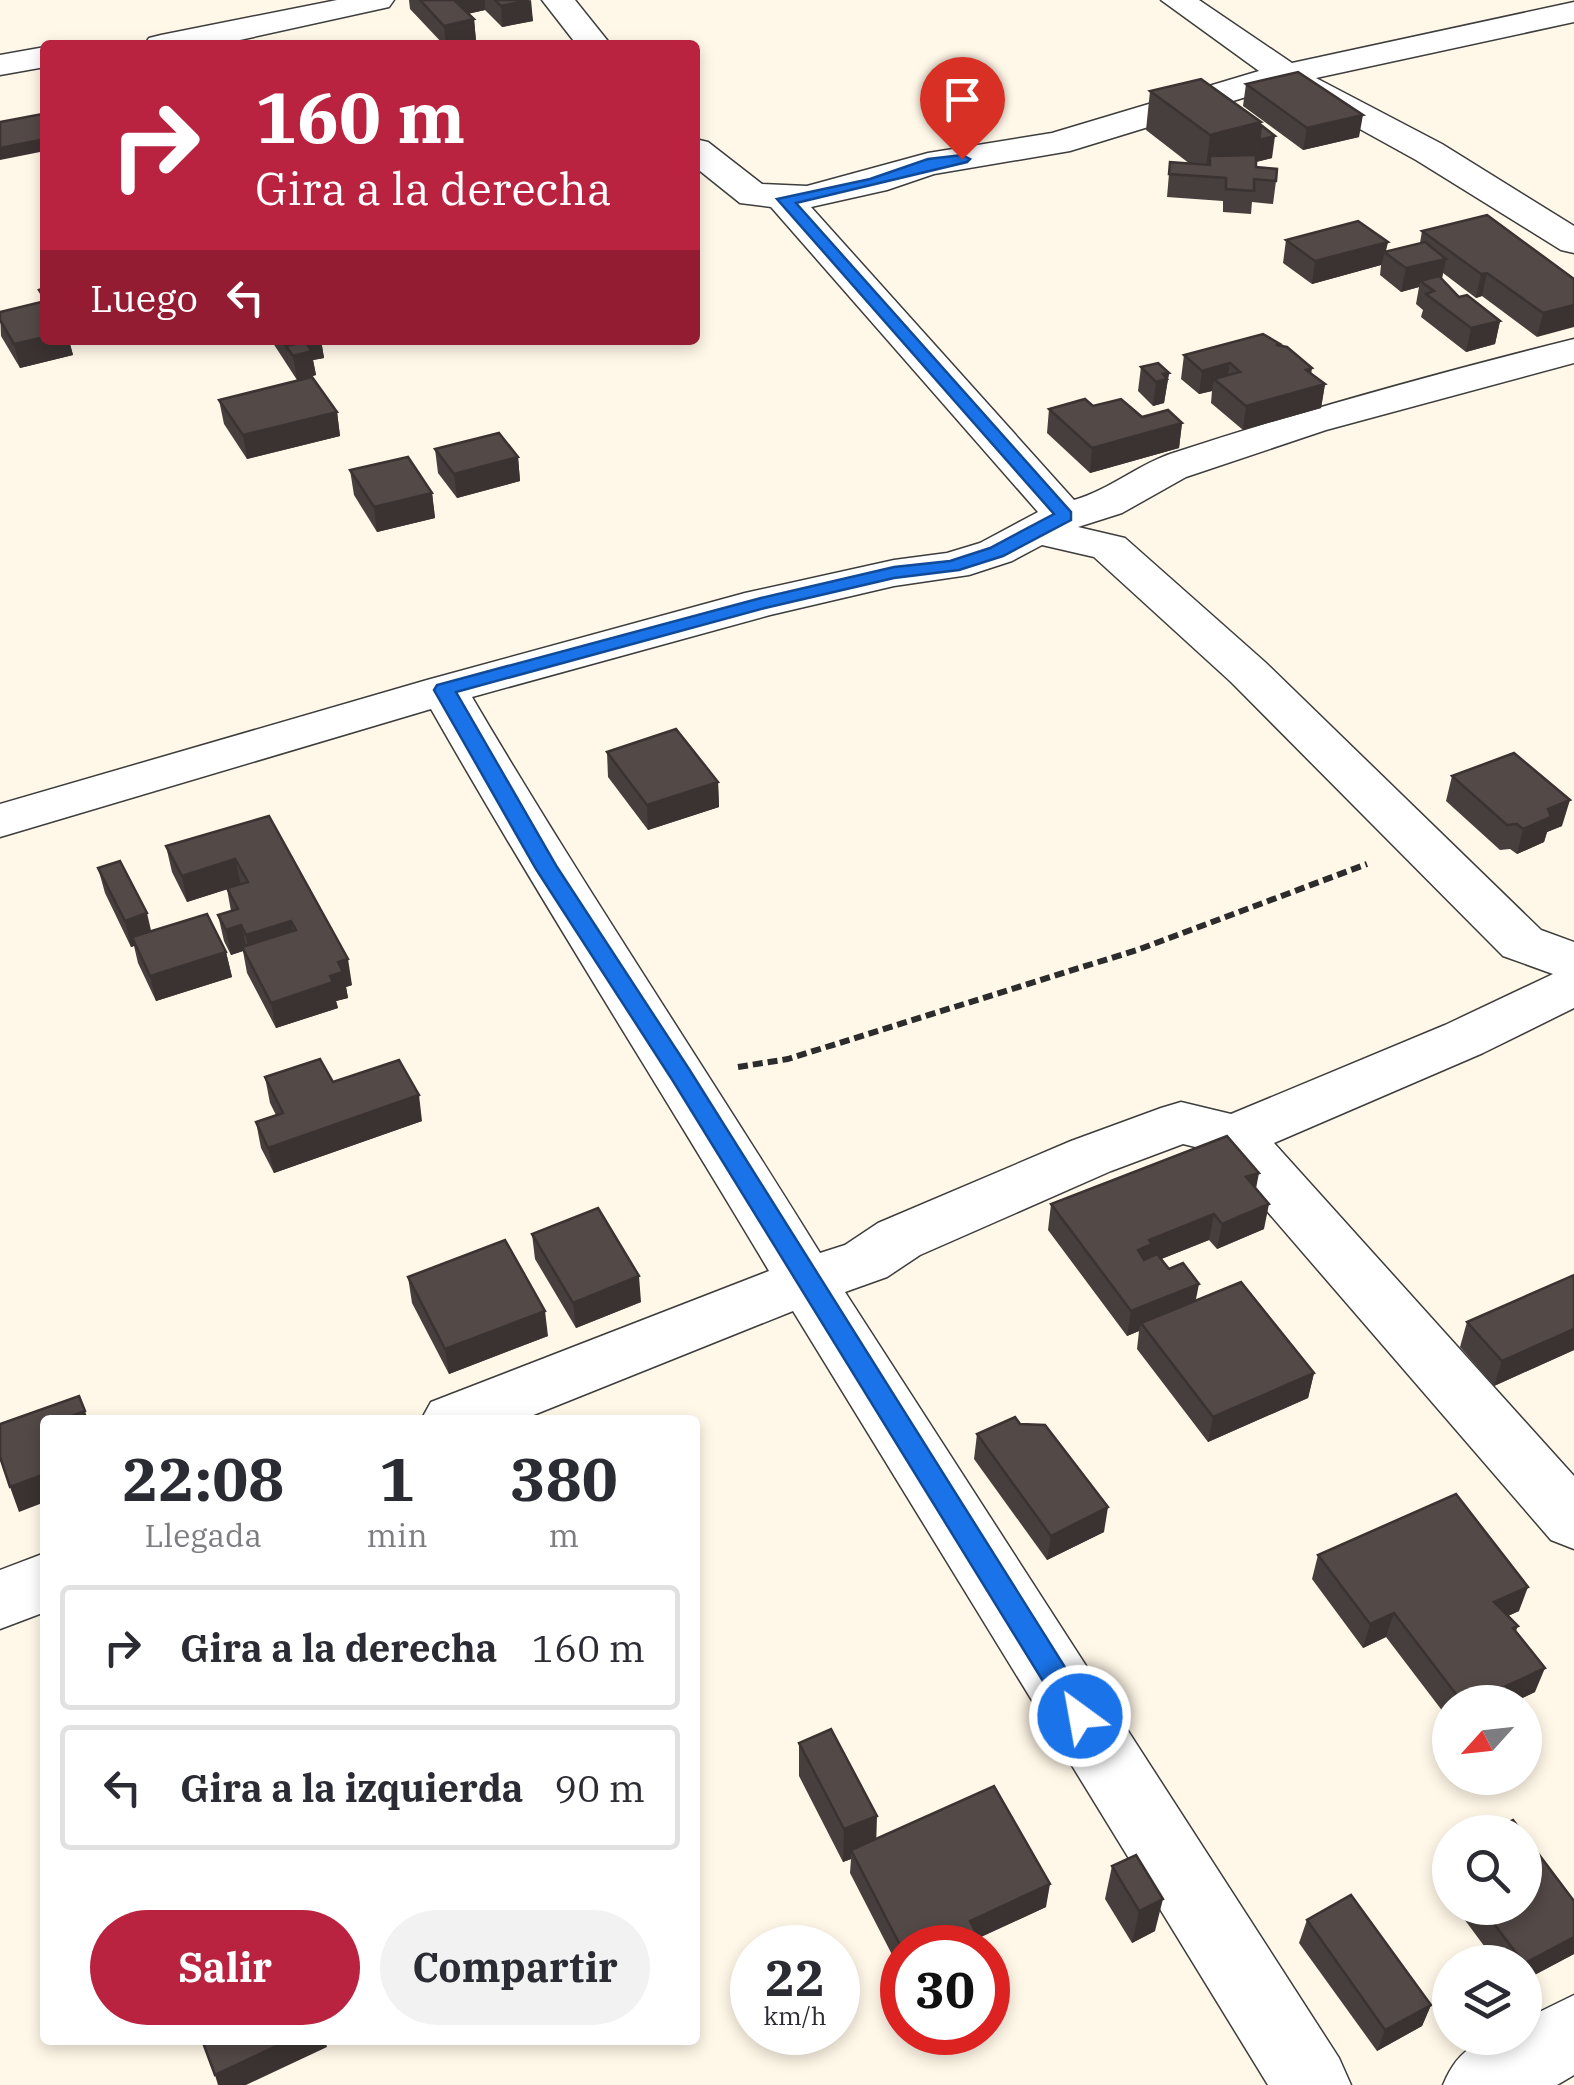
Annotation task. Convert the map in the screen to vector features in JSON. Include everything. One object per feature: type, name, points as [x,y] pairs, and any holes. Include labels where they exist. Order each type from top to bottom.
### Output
[{"type":"street","points":[[191,40],[378,0]]},
{"type":"street","points":[[558,0],[590,40]]},
{"type":"street","points":[[1178,0],[1286,74],[1346,110],[1430,152],[1574,242]]},
{"type":"street","points":[[700,154],[753,195],[784,199],[874,182],[928,164],[1056,143],[1286,74],[1574,12]]},
{"type":"street","points":[[0,65],[40,58]]},
{"type":"street","points":[[784,199],[1050,523],[1109,548],[1248,672],[1522,943],[1574,962]]},
{"type":"street","points":[[0,821],[444,690],[761,604],[894,573],[952,566],[996,552],[1050,523],[1107,504],[1170,468],[1310,421],[1574,351]]},
{"type":"street","points":[[444,690],[547,869],[681,1075],[1312,2085]]},
{"type":"street","points":[[1235,1136],[1464,1039],[1574,986]]},
{"type":"street","points":[[466,1415],[806,1280],[866,1262],[899,1239],[1091,1156],[1181,1123],[1235,1136],[1574,1521]]},
{"type":"street","points":[[0,1600],[40,1584]]},
{"type":"street","points":[[1482,2085],[1574,2032]]},
{"type":"path","points":[[681,1075],[788,1059],[825,1048],[1140,949],[1420,844]]},
{"type":"building","points":[[420,0],[454,0],[474,19],[444,26]]},
{"type":"building","points":[[495,0],[529,0],[501,6]]},
{"type":"building","points":[[1298,72],[1363,115],[1307,128],[1246,84]]},
{"type":"building","points":[[1201,79],[1261,122],[1210,135],[1150,91]]},
{"type":"building","points":[[40,114],[40,140],[0,148],[0,122]]},
{"type":"building","points":[[1261,125],[1275,136],[1259,140]]},
{"type":"building","points":[[1256,155],[1256,167],[1277,169],[1276,181],[1254,179],[1254,191],[1226,189],[1226,178],[1169,174],[1170,162],[1210,165],[1210,156]]},
{"type":"building","points":[[1487,215],[1574,279],[1574,305],[1543,313],[1422,231]]},
{"type":"building","points":[[1358,221],[1388,242],[1315,261],[1286,240]]},
{"type":"building","points":[[1425,242],[1446,259],[1406,268],[1384,252]]},
{"type":"building","points":[[1439,276],[1459,297],[1467,295],[1500,321],[1471,328],[1426,294],[1434,291],[1420,281]]},
{"type":"building","points":[[40,302],[40,338],[14,344],[0,320],[0,312]]},
{"type":"building","points":[[1263,334],[1280,344],[1276,345],[1287,347],[1312,368],[1306,370],[1325,384],[1246,406],[1214,379],[1240,372],[1230,363],[1202,371],[1184,355]]},
{"type":"building","points":[[307,345],[312,351],[293,356],[286,346]]},
{"type":"building","points":[[1158,363],[1169,373],[1163,374],[1167,379],[1156,382],[1141,367]]},
{"type":"building","points":[[312,377],[337,412],[243,435],[219,400]]},
{"type":"building","points":[[1085,399],[1093,406],[1121,399],[1142,417],[1168,410],[1182,423],[1092,448],[1049,409]]},
{"type":"building","points":[[499,433],[518,457],[454,474],[435,449]]},
{"type":"building","points":[[408,457],[432,493],[374,507],[350,470]]},
{"type":"building","points":[[676,729],[718,782],[647,805],[607,752]]},
{"type":"building","points":[[1514,753],[1570,800],[1548,809],[1551,817],[1523,829],[1517,824],[1507,825],[1452,776]]},
{"type":"building","points":[[269,816],[348,959],[338,962],[343,972],[330,976],[333,982],[271,1003],[242,947],[296,930],[291,921],[246,935],[241,925],[226,930],[218,915],[238,909],[227,888],[248,882],[235,859],[182,876],[166,846]]},
{"type":"building","points":[[120,861],[147,913],[125,921],[98,868]]},
{"type":"building","points":[[207,914],[226,952],[150,976],[132,937]]},
{"type":"building","points":[[320,1059],[333,1082],[399,1060],[419,1095],[268,1148],[256,1122],[283,1113],[265,1077]]},
{"type":"building","points":[[1227,1136],[1259,1173],[1246,1177],[1269,1204],[1222,1224],[1214,1214],[1149,1240],[1152,1244],[1138,1250],[1144,1260],[1157,1254],[1169,1269],[1183,1263],[1199,1284],[1131,1311],[1051,1204]]},
{"type":"building","points":[[598,1208],[639,1276],[573,1303],[532,1234]]},
{"type":"building","points":[[505,1240],[545,1311],[445,1349],[408,1277]]},
{"type":"building","points":[[1574,1275],[1574,1329],[1502,1361],[1467,1322]]},
{"type":"building","points":[[1241,1282],[1314,1373],[1213,1417],[1141,1323]]},
{"type":"building","points":[[79,1396],[85,1411],[74,1415],[40,1415],[40,1476],[10,1487],[0,1457],[0,1424]]},
{"type":"building","points":[[1015,1417],[1020,1424],[1045,1425],[1108,1507],[1051,1536],[977,1434]]},
{"type":"building","points":[[1456,1494],[1528,1587],[1494,1602],[1518,1626],[1513,1628],[1545,1668],[1508,1685],[1449,1685],[1394,1613],[1370,1624],[1318,1555]]},
{"type":"building","points":[[831,1729],[877,1816],[844,1829],[799,1743]]},
{"type":"building","points":[[994,1786],[1050,1884],[970,1921],[972,1925],[890,1925],[851,1850]]},
{"type":"building","points":[[1136,1855],[1163,1899],[1139,1911],[1112,1866]]},
{"type":"building","points":[[1542,1859],[1574,1901],[1574,1937],[1542,1954],[1542,1945],[1510,1945],[1495,1925],[1542,1925]]},
{"type":"building","points":[[1351,1895],[1431,2005],[1385,2030],[1307,1920]]},
{"type":"building","points":[[204,2045],[278,2045],[215,2075]]},
{"type":"route","points":[[962,159],[928,164],[807,198],[784,199],[1065,516],[996,552],[952,566],[894,573],[761,604],[444,690],[547,869],[681,1075],[1080,1716]]}]
